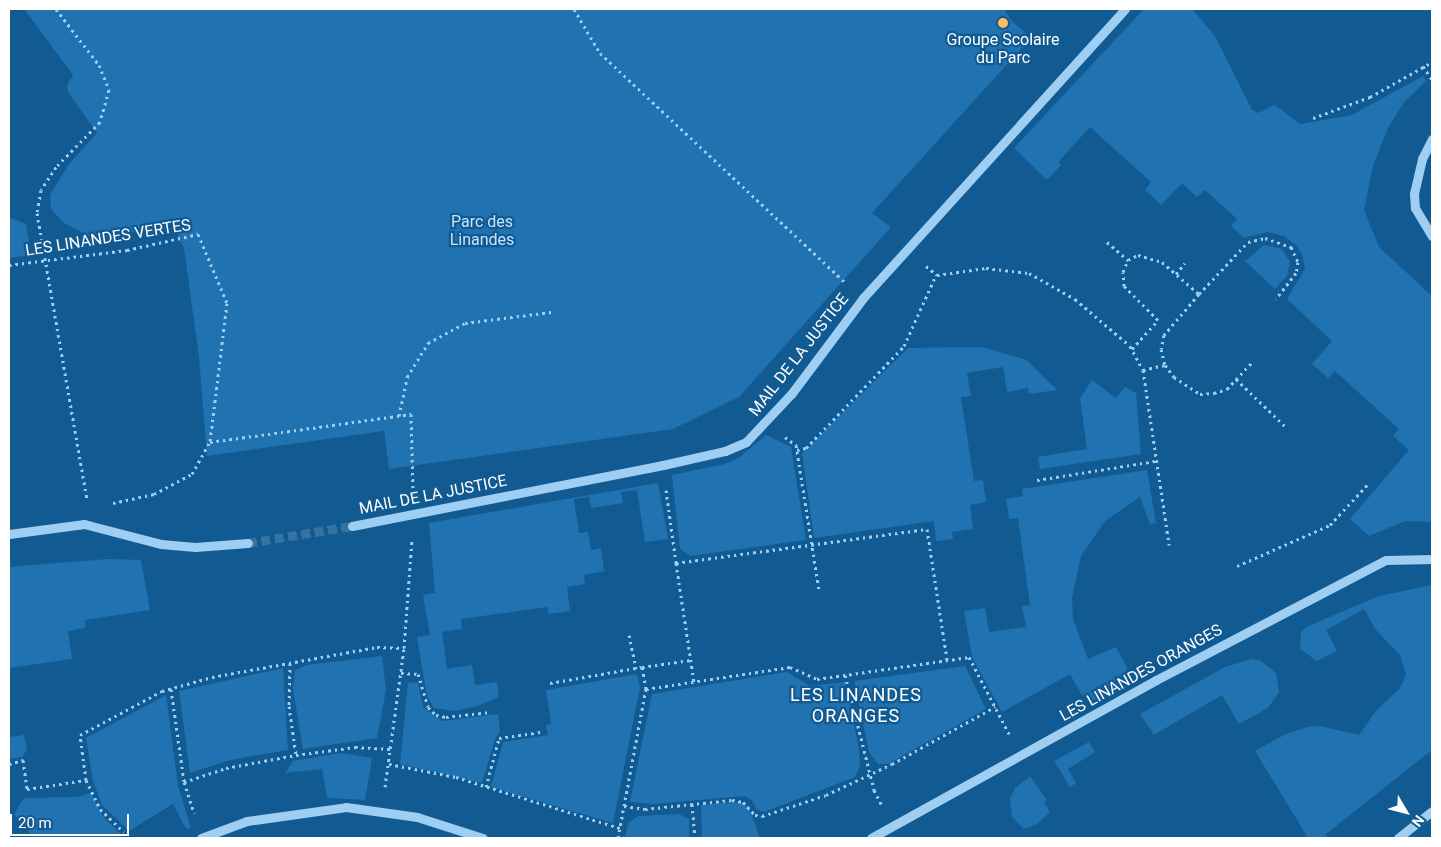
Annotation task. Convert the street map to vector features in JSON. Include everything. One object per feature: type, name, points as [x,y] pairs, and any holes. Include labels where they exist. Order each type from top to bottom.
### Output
[{"type":"street","name":"MAIL DE LA JUSTICE","points":[[352,526],[663,465],[735,448],[746,442],[766,422],[863,298],[1125,9]]},
{"type":"street","points":[[1432,139],[1422,159],[1414,194],[1415,208],[1432,236]]},
{"type":"street","points":[[9,534],[84,524],[161,544],[195,547],[248,543]]},
{"type":"street","name":"LES LINANDES ORANGES","points":[[871,838],[1293,607],[1386,560],[1432,559]]},
{"type":"street","points":[[202,838],[247,821],[346,807],[418,817],[483,838]]},
{"type":"street","points":[[1398,838],[1432,811]]},
{"type":"path","points":[[56,9],[99,65],[109,90],[100,122],[56,167],[42,190],[37,213],[48,260],[89,509],[84,524]]},
{"type":"path","points":[[574,9],[600,53],[863,298]]},
{"type":"path","points":[[1313,118],[1370,97],[1432,62]]},
{"type":"path","points":[[1423,66],[1432,80]]},
{"type":"path","name":"LES LINANDES VERTES","points":[[9,265],[127,250],[198,234],[227,303],[210,442]]},
{"type":"path","points":[[1252,362],[1227,389],[1200,394],[1174,377],[1165,365],[1161,349],[1164,335],[1199,294],[1248,242],[1265,238],[1291,247],[1297,255],[1296,273],[1276,299]]},
{"type":"path","points":[[1107,242],[1128,260]]},
{"type":"path","points":[[906,249],[936,274],[986,268],[1029,273],[1075,299],[1132,349],[1142,370],[1169,545]]},
{"type":"path","points":[[1132,349],[1158,320],[1124,286],[1123,272],[1128,260],[1138,255],[1150,257],[1176,274],[1199,294]]},
{"type":"path","points":[[1176,274],[1185,263]]},
{"type":"path","points":[[797,450],[806,448],[904,346],[936,274]]},
{"type":"path","points":[[398,416],[407,377],[428,343],[465,323],[551,312]]},
{"type":"path","points":[[1142,370],[1165,365]]},
{"type":"path","points":[[1236,380],[1287,428]]},
{"type":"path","points":[[89,509],[154,494],[192,474],[210,442],[411,414],[413,514],[404,648],[385,789]]},
{"type":"path","points":[[766,422],[796,445],[819,590]]},
{"type":"path","points":[[1037,480],[1156,461]]},
{"type":"path","points":[[663,465],[694,682]]},
{"type":"path","points":[[1237,566],[1330,526],[1368,484]]},
{"type":"path","points":[[676,563],[927,529],[947,660]]},
{"type":"path","points":[[628,635],[636,668]]},
{"type":"path","points":[[124,832],[100,809],[86,780],[80,735],[171,688],[212,677],[377,647],[404,648]]},
{"type":"path","points":[[646,689],[790,667],[817,680],[969,658],[1021,756]]},
{"type":"path","points":[[550,683],[691,660]]},
{"type":"path","points":[[290,663],[289,706],[296,755]]},
{"type":"path","points":[[618,838],[646,689],[642,667]]},
{"type":"path","points":[[401,674],[418,674],[428,706],[436,715],[446,717],[491,712]]},
{"type":"path","points":[[845,675],[874,790],[893,826]]},
{"type":"path","points":[[171,688],[184,782],[202,838]]},
{"type":"path","points":[[624,806],[645,809],[692,804],[743,802],[755,815],[762,816],[826,795],[870,774],[995,707]]},
{"type":"path","points":[[486,787],[499,738],[541,732]]},
{"type":"path","points":[[184,782],[226,768],[296,755],[355,747],[391,749]]},
{"type":"path","points":[[9,764],[23,760],[27,789],[86,780]]},
{"type":"path","points":[[389,764],[456,777],[620,828]]},
{"type":"path","points":[[692,804],[695,838]]},
{"type":"green space","name":"Parc des Linandes","points":[[24,9],[1004,9],[1011,20],[1031,38],[872,213],[891,227],[739,397],[673,429],[389,469],[384,431],[207,456],[199,357],[184,248],[170,219],[120,237],[91,237],[64,223],[51,209],[50,195],[69,164],[97,133],[68,92],[67,86],[73,75]]},
{"type":"green space","points":[[1144,9],[1192,9],[1215,36],[1252,110],[1258,113],[1275,105],[1300,124],[1352,115],[1423,76],[1426,81],[1404,102],[1388,128],[1373,166],[1364,210],[1379,247],[1432,296],[1432,522],[1405,521],[1369,536],[1350,519],[1409,450],[1393,436],[1399,429],[1335,371],[1328,378],[1312,364],[1332,341],[1287,299],[1305,269],[1302,254],[1296,245],[1284,236],[1267,232],[1244,238],[1231,226],[1237,219],[1205,190],[1197,197],[1182,183],[1161,205],[1145,190],[1151,182],[1090,127],[1058,162],[1061,165],[1047,180],[1014,148]]},
{"type":"green space","points":[[9,217],[26,224],[31,255],[9,258]]},
{"type":"green space","points":[[1264,245],[1282,249],[1290,262],[1287,276],[1275,289],[1245,261]]},
{"type":"green space","points":[[982,347],[1027,360],[1057,390],[1029,394],[1028,388],[1007,392],[1003,367],[967,373],[971,396],[961,397],[974,481],[983,480],[986,502],[970,505],[973,529],[952,532],[953,539],[936,541],[934,521],[814,538],[802,453],[908,348]]},
{"type":"green space","points":[[1092,380],[1116,398],[1125,387],[1136,393],[1141,454],[1040,469],[1038,457],[1087,449],[1080,398]]},
{"type":"green space","points":[[766,435],[791,447],[806,540],[690,556],[680,549],[672,475],[725,464],[740,457]]},
{"type":"green space","points":[[1147,470],[1156,523],[1150,524],[1140,497],[1105,521],[1081,556],[1072,598],[1073,619],[1088,659],[1116,647],[1127,667],[1125,681],[1120,687],[1091,702],[1081,694],[1070,674],[1002,712],[972,657],[964,611],[985,608],[989,632],[1026,627],[1022,606],[1030,605],[1018,518],[1009,519],[1006,499],[1023,496],[1022,489]]},
{"type":"green space","points":[[658,483],[668,539],[645,542],[637,490],[621,492],[623,503],[591,508],[589,497],[574,499],[579,533],[588,532],[591,550],[601,548],[604,571],[584,575],[585,584],[567,587],[570,611],[549,614],[547,607],[461,619],[462,629],[442,632],[447,669],[472,665],[475,685],[497,682],[499,697],[478,706],[454,711],[434,708],[427,696],[417,637],[430,635],[423,595],[435,593],[429,523]]},
{"type":"green space","points":[[108,559],[141,560],[150,610],[85,620],[85,628],[68,631],[72,659],[9,668],[9,567]]},
{"type":"green space","points":[[1432,585],[1432,750],[1326,834],[1328,838],[1308,838],[1255,751],[1284,735],[1307,727],[1320,726],[1359,735],[1376,711],[1400,688],[1406,675],[1400,655],[1376,630],[1364,609],[1326,630],[1337,651],[1317,661],[1300,649],[1301,632],[1306,627],[1379,596]]},
{"type":"green space","points":[[382,656],[386,690],[377,738],[303,749],[293,689],[295,670],[307,665]]},
{"type":"green space","points":[[1252,659],[1261,661],[1276,673],[1279,692],[1268,708],[1239,724],[1222,695],[1154,735],[1140,714],[1225,667]]},
{"type":"green space","points":[[965,666],[986,709],[888,764],[878,764],[869,752],[854,681]]},
{"type":"green space","points":[[283,668],[288,750],[230,760],[190,773],[179,691]]},
{"type":"green space","points":[[787,672],[810,686],[845,682],[859,749],[860,766],[855,777],[764,812],[756,809],[752,800],[744,796],[652,804],[630,802],[652,694]]},
{"type":"green space","points":[[637,674],[640,687],[613,823],[491,787],[503,742],[548,735],[546,725],[551,724],[546,690]]},
{"type":"green space","points":[[408,682],[418,683],[423,707],[443,721],[498,714],[500,732],[495,739],[482,783],[400,764]]},
{"type":"green space","points":[[166,695],[178,786],[191,828],[186,829],[173,804],[129,831],[102,805],[93,781],[86,738]]},
{"type":"green space","points":[[24,735],[27,750],[22,757],[9,759],[9,737]]},
{"type":"green space","points":[[1089,742],[1095,752],[1068,769],[1076,783],[1070,787],[1054,761]]},
{"type":"green space","points":[[340,753],[372,758],[365,800],[327,798],[322,769],[285,773],[293,761]]},
{"type":"green space","points":[[1030,776],[1047,800],[1044,802],[1050,812],[1037,824],[1024,829],[1012,817],[1010,799],[1015,788]]},
{"type":"green space","points":[[91,793],[104,818],[122,835],[118,838],[34,838],[14,814],[24,798],[77,797]]},
{"type":"green space","points":[[733,802],[745,804],[749,808],[760,838],[702,838],[701,805]]},
{"type":"green space","points":[[679,814],[689,819],[689,838],[625,838],[628,823],[638,816]]},
{"type":"tunnel","points":[[248,543],[352,526]]},
{"type":"place","name":"Groupe Scolaire du Parc","points":[[1003,23]]},
{"type":"district","name":"LES LINANDES ORANGES","points":[[856,706]]}]
